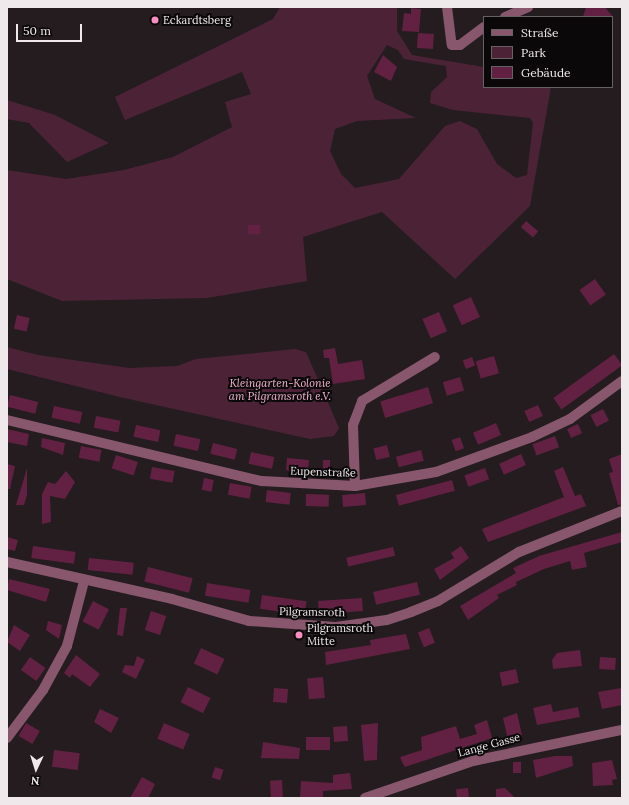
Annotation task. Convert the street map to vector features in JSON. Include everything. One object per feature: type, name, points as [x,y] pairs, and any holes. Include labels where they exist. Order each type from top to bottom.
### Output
[{"type":"street","points":[[446,7],[448,40],[452,45],[460,45],[483,28]]},
{"type":"street","points":[[508,16],[528,7]]},
{"type":"street","points":[[355,486],[353,425],[362,401],[435,357]]},
{"type":"street","name":"Eupenstraße","points":[[7,420],[262,481],[355,486],[436,472],[532,437],[570,418],[622,381]]},
{"type":"street","name":"Pilgramsroth","points":[[7,562],[84,581],[150,593],[249,621],[315,626],[370,623],[438,601],[519,552],[622,511]]},
{"type":"street","points":[[7,738],[43,690],[67,646],[84,581]]},
{"type":"street","name":"Lange Gasse","points":[[365,798],[473,761],[622,730]]},
{"type":"green space","points":[[280,7],[397,7],[397,31],[412,55],[483,67],[483,88],[551,88],[530,206],[455,279],[382,212],[303,237],[307,281],[207,298],[62,301],[7,279],[7,170],[66,179],[124,170],[173,157],[232,127],[225,102],[251,94],[242,72],[125,120],[115,97],[273,19]],"holes":[[[387,45],[398,50],[404,59],[446,66],[447,77],[431,92],[430,103],[453,110],[530,118],[533,123],[527,175],[516,178],[497,164],[477,129],[460,121],[445,126],[399,179],[355,188],[341,174],[330,151],[335,129],[357,121],[416,118],[375,99],[367,76]]]},
{"type":"green space","points":[[7,100],[55,115],[109,143],[67,162],[29,123],[7,119]]},
{"type":"green space","name":"Kleingarten-Kolonie am Pilgramsroth e.V.","points":[[7,347],[38,355],[129,368],[177,366],[196,359],[295,349],[306,352],[339,428],[334,436],[310,439],[124,398],[7,369]]},
{"type":"building","points":[[586,7],[605,7],[612,16],[583,16]]},
{"type":"building","points":[[411,8],[421,9],[419,32],[402,31],[404,13],[411,14]]},
{"type":"building","points":[[418,33],[434,34],[433,49],[417,48]]},
{"type":"building","points":[[383,55],[397,67],[391,81],[374,72]]},
{"type":"building","points":[[526,221],[538,231],[533,237],[521,227]]},
{"type":"building","points":[[248,225],[260,225],[260,234],[248,234]]},
{"type":"building","points":[[595,279],[606,295],[590,305],[579,290]]},
{"type":"building","points":[[471,297],[480,317],[462,325],[453,305]]},
{"type":"building","points":[[439,312],[447,331],[431,338],[422,319]]},
{"type":"building","points":[[17,315],[30,318],[27,332],[14,329]]},
{"type":"building","points":[[335,348],[338,364],[362,360],[365,379],[333,384],[329,358],[324,358],[323,350]]},
{"type":"building","points":[[614,354],[622,365],[562,409],[553,398]]},
{"type":"building","points":[[494,356],[499,373],[481,379],[476,361]]},
{"type":"building","points":[[472,357],[475,365],[466,369],[463,361]]},
{"type":"building","points":[[460,377],[464,390],[447,396],[443,382]]},
{"type":"building","points":[[428,387],[433,403],[385,418],[380,402]]},
{"type":"building","points":[[10,395],[38,402],[35,414],[7,407]]},
{"type":"building","points":[[538,405],[543,416],[529,422],[524,411]]},
{"type":"building","points":[[54,406],[82,412],[80,424],[52,418]]},
{"type":"building","points":[[603,409],[609,421],[596,427],[591,415]]},
{"type":"building","points":[[96,416],[121,421],[118,433],[94,428]]},
{"type":"building","points":[[496,423],[501,435],[478,445],[473,433]]},
{"type":"building","points":[[578,424],[582,433],[571,438],[567,429]]},
{"type":"building","points":[[136,425],[160,430],[158,442],[134,437]]},
{"type":"building","points":[[7,429],[29,434],[27,446],[7,442]]},
{"type":"building","points":[[176,434],[200,439],[198,451],[174,446]]},
{"type":"building","points":[[555,436],[559,447],[537,455],[532,444]]},
{"type":"building","points":[[460,437],[464,448],[456,451],[452,440]]},
{"type":"building","points":[[42,438],[65,443],[63,455],[41,447]]},
{"type":"building","points":[[213,443],[237,449],[235,460],[210,454]]},
{"type":"building","points":[[387,445],[390,457],[376,460],[373,448]]},
{"type":"building","points":[[81,446],[102,450],[99,462],[79,458]]},
{"type":"building","points":[[421,450],[424,461],[399,467],[396,457]]},
{"type":"building","points":[[251,452],[274,457],[272,469],[249,464]]},
{"type":"building","points":[[521,454],[526,465],[504,475],[499,464]]},
{"type":"building","points":[[622,454],[622,505],[618,505],[609,473],[613,472],[609,459]]},
{"type":"building","points":[[116,455],[138,462],[134,475],[112,468]]},
{"type":"building","points":[[287,458],[309,460],[308,472],[286,470]]},
{"type":"building","points":[[323,460],[330,460],[330,472],[323,472]]},
{"type":"building","points":[[7,464],[15,466],[10,489],[7,489]]},
{"type":"building","points":[[152,467],[175,471],[173,483],[150,479]]},
{"type":"building","points":[[563,467],[575,496],[581,494],[586,506],[488,542],[482,529],[564,497],[554,471]]},
{"type":"building","points":[[27,468],[27,495],[24,505],[16,505]]},
{"type":"building","points":[[485,468],[489,479],[468,487],[464,476]]},
{"type":"building","points":[[66,471],[75,482],[65,499],[50,496],[51,522],[42,524],[42,494],[48,482],[55,484]]},
{"type":"building","points":[[204,478],[214,480],[212,492],[202,490]]},
{"type":"building","points":[[452,480],[455,491],[399,506],[396,495]]},
{"type":"building","points":[[230,483],[252,487],[250,499],[228,495]]},
{"type":"building","points":[[267,490],[291,493],[289,505],[266,502]]},
{"type":"building","points":[[365,493],[366,505],[343,507],[342,495]]},
{"type":"building","points":[[306,494],[329,495],[329,507],[306,506]]},
{"type":"building","points":[[622,532],[622,542],[584,553],[587,567],[572,570],[570,561],[544,569],[516,582],[517,585],[497,595],[499,598],[468,620],[460,606],[516,573],[513,568],[539,556]]},
{"type":"building","points":[[7,537],[18,540],[15,551],[7,549]]},
{"type":"building","points":[[33,546],[76,552],[74,564],[31,558]]},
{"type":"building","points":[[461,546],[469,558],[440,580],[434,569],[454,558],[451,553]]},
{"type":"building","points":[[393,547],[395,556],[348,567],[346,558]]},
{"type":"building","points":[[89,558],[134,563],[132,575],[88,570]]},
{"type":"building","points":[[148,567],[193,578],[189,593],[144,582]]},
{"type":"building","points":[[9,579],[50,589],[46,602],[7,590]]},
{"type":"building","points":[[417,582],[420,595],[376,605],[373,592]]},
{"type":"building","points":[[207,583],[250,590],[248,603],[205,596]]},
{"type":"building","points":[[262,595],[307,601],[305,615],[260,609]]},
{"type":"building","points":[[362,598],[363,611],[319,614],[318,601]]},
{"type":"building","points":[[93,601],[109,609],[99,630],[83,621]]},
{"type":"building","points":[[120,608],[127,608],[123,636],[117,635]]},
{"type":"building","points":[[151,611],[166,616],[160,635],[145,630]]},
{"type":"building","points":[[48,621],[62,625],[59,639],[46,630]]},
{"type":"building","points":[[14,625],[30,635],[20,651],[7,642]]},
{"type":"building","points":[[429,628],[435,643],[424,647],[418,632]]},
{"type":"building","points":[[406,634],[410,649],[326,665],[325,652],[371,645],[370,640]]},
{"type":"building","points":[[201,648],[225,659],[217,674],[194,663]]},
{"type":"building","points":[[580,650],[582,666],[553,669],[552,660],[557,653]]},
{"type":"building","points":[[76,655],[100,674],[90,687],[72,674],[70,678],[64,673]]},
{"type":"building","points":[[137,656],[145,660],[136,679],[122,672],[125,665],[134,666]]},
{"type":"building","points":[[30,657],[46,668],[36,681],[21,670]]},
{"type":"building","points":[[600,657],[616,658],[615,670],[599,669]]},
{"type":"building","points":[[516,669],[519,683],[502,686],[499,673]]},
{"type":"building","points":[[323,677],[325,698],[309,699],[307,678]]},
{"type":"building","points":[[188,687],[210,698],[203,713],[181,702]]},
{"type":"building","points":[[274,688],[288,689],[287,703],[273,702]]},
{"type":"building","points":[[621,688],[622,705],[602,709],[598,692]]},
{"type":"building","points":[[551,704],[553,712],[578,707],[580,717],[537,725],[533,708]]},
{"type":"building","points":[[100,709],[119,718],[111,733],[94,722]]},
{"type":"building","points":[[517,713],[522,735],[508,740],[503,718]]},
{"type":"building","points":[[487,720],[492,738],[405,767],[403,764],[400,757],[422,750],[421,737],[456,726],[460,739],[477,734],[474,725]]},
{"type":"building","points":[[26,723],[40,731],[32,744],[18,736]]},
{"type":"building","points":[[164,723],[190,734],[183,750],[157,739]]},
{"type":"building","points":[[378,723],[377,760],[364,761],[361,725]]},
{"type":"building","points":[[347,726],[348,741],[334,742],[333,727]]},
{"type":"building","points":[[306,737],[330,737],[330,750],[306,750]]},
{"type":"building","points":[[263,742],[300,748],[299,759],[261,758]]},
{"type":"building","points":[[54,750],[80,753],[78,770],[52,767]]},
{"type":"building","points":[[555,756],[572,756],[573,766],[536,778],[533,760]]},
{"type":"building","points":[[612,760],[617,779],[612,780],[613,785],[593,786],[592,763]]},
{"type":"building","points":[[513,762],[521,762],[521,773],[513,773]]},
{"type":"building","points":[[215,767],[224,770],[220,780],[212,777]]},
{"type":"building","points":[[350,773],[352,789],[323,791],[323,798],[300,798],[301,781],[333,783],[333,775]]},
{"type":"building","points":[[142,777],[155,784],[148,798],[130,798]]},
{"type":"building","points":[[282,780],[283,798],[271,798],[270,781]]},
{"type":"building","points":[[468,788],[469,798],[457,798],[456,789]]},
{"type":"building","points":[[505,788],[515,798],[496,798],[496,789]]},
{"type":"place","name":"Eckardtsberg","points":[[155,20]]},
{"type":"place","name":"Pilgramsroth Mitte","points":[[299,635]]}]
